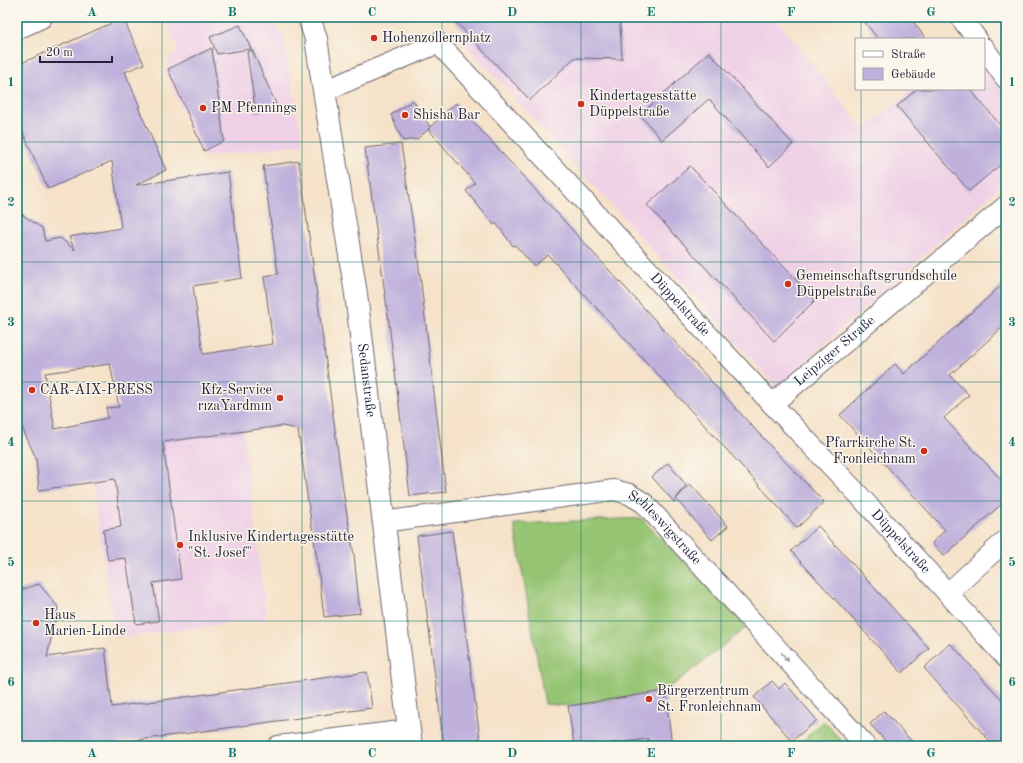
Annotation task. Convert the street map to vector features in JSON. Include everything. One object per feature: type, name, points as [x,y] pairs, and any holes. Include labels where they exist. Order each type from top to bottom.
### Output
[{"type":"street","points":[[17,28],[41,17]]},
{"type":"street","name":"Sedanstraße","points":[[309,17],[316,39],[356,294],[410,738]]},
{"type":"street","points":[[960,17],[976,38]]},
{"type":"street","name":"Düppelstraße","points":[[324,91],[438,43],[772,404],[856,492],[1006,658]]},
{"type":"street","points":[[985,49],[1006,78]]},
{"type":"street","name":"Leipziger Straße","points":[[772,404],[1006,206]]},
{"type":"street","name":"Schleswigstraße","points":[[383,522],[614,490],[629,494],[644,503],[866,746]]},
{"type":"street","points":[[948,593],[1006,540]]},
{"type":"street","points":[[278,746],[312,742],[410,738]]},
{"type":"shaded area","points":[[164,17],[266,17],[283,35],[303,144],[203,157],[165,71],[171,55],[179,52]]},
{"type":"shaded area","name":"Gemeinschaftsgrundschule Düppelstraße","points":[[478,17],[775,17],[864,130],[910,90],[985,90],[985,69],[1006,95],[1006,181],[777,387],[457,35]]},
{"type":"shaded area","name":"Inklusive Kindertagesstätte \"St. Josef\"","points":[[243,431],[266,619],[115,638],[91,472],[111,447]]},
{"type":"green space","points":[[641,518],[747,627],[665,691],[568,706],[545,704],[514,524]]},
{"type":"green space","points":[[824,721],[846,746],[796,746]]},
{"type":"building","points":[[451,17],[618,17],[620,25],[622,59],[574,58],[530,100]]},
{"type":"building","points":[[861,17],[910,17],[925,38],[877,38]]},
{"type":"building","points":[[123,18],[144,64],[125,72],[140,107],[138,107],[166,170],[136,185],[228,172],[242,278],[193,286],[203,354],[273,344],[264,276],[278,274],[263,166],[299,161],[344,497],[354,555],[360,613],[324,617],[298,429],[282,426],[163,442],[181,579],[153,583],[159,621],[136,624],[126,558],[108,560],[103,530],[121,527],[115,479],[39,490],[36,458],[17,417],[17,211],[42,228],[45,241],[60,238],[75,250],[69,237],[121,228],[112,161],[48,189],[17,119],[17,65]],"holes":[[[110,364],[119,407],[106,408],[108,418],[55,429],[45,373]]]},
{"type":"building","points":[[240,25],[251,49],[217,54],[210,37]]},
{"type":"building","name":"PM Pfennings","points":[[212,48],[224,141],[204,151],[168,69]]},
{"type":"building","points":[[252,50],[276,104],[256,114],[247,52]]},
{"type":"building","points":[[709,52],[793,144],[769,167],[709,99],[662,140],[640,115]]},
{"type":"building","points":[[916,90],[971,90],[1006,132],[1006,160],[969,191],[897,106]]},
{"type":"building","points":[[413,100],[430,127],[456,103],[774,450],[824,502],[797,528],[548,255],[534,266],[515,245],[513,246],[496,223],[494,225],[466,191],[475,183],[428,129],[417,139],[403,141],[391,115]]},
{"type":"building","points":[[401,144],[418,259],[446,492],[410,496],[389,323],[365,148]]},
{"type":"building","points":[[690,166],[815,300],[774,341],[647,205]]},
{"type":"building","name":"Pfarrkirche St. Fronleichnam","points":[[1006,281],[1006,324],[950,375],[969,395],[944,418],[1006,485],[1006,500],[944,556],[932,543],[945,530],[840,415],[895,364],[904,374]]},
{"type":"building","points":[[668,463],[686,485],[674,502],[652,477]]},
{"type":"building","points":[[690,484],[728,526],[712,540],[676,499]]},
{"type":"building","points":[[818,526],[929,648],[902,673],[791,551]]},
{"type":"building","points":[[452,531],[481,746],[444,746],[417,536]]},
{"type":"building","points":[[39,584],[58,607],[47,657],[105,648],[112,707],[367,672],[372,708],[117,743],[117,746],[17,746],[17,591]]},
{"type":"building","points":[[950,643],[1006,704],[1006,746],[994,746],[924,668]]},
{"type":"building","points":[[772,681],[779,689],[785,683],[817,720],[792,741],[754,697]]},
{"type":"building","points":[[665,691],[672,746],[649,746],[648,739],[591,746],[574,746],[568,706]]},
{"type":"building","points":[[884,711],[916,746],[890,746],[870,724]]},
{"type":"place","name":"Hohenzollernplatz","points":[[374,38]]},
{"type":"place","name":"Kindertagesstätte Düppelstraße","points":[[581,104]]},
{"type":"place","name":"PM Pfennings","points":[[203,108]]},
{"type":"place","name":"Shisha Bar","points":[[405,115]]},
{"type":"place","name":"Gemeinschaftsgrundschule Düppelstraße","points":[[788,284]]},
{"type":"place","name":"CAR-AIX-PRESS","points":[[32,390]]},
{"type":"place","name":"Kfz-Service rızaYardmın","points":[[280,398]]},
{"type":"place","name":"Pfarrkirche St. Fronleichnam","points":[[924,451]]},
{"type":"place","name":"Inklusive Kindertagesstätte \"St. Josef\"","points":[[180,545]]},
{"type":"place","name":"Haus Marien-Linde","points":[[36,623]]},
{"type":"place","name":"Bürgerzentrum St. Fronleichnam","points":[[649,699]]}]
